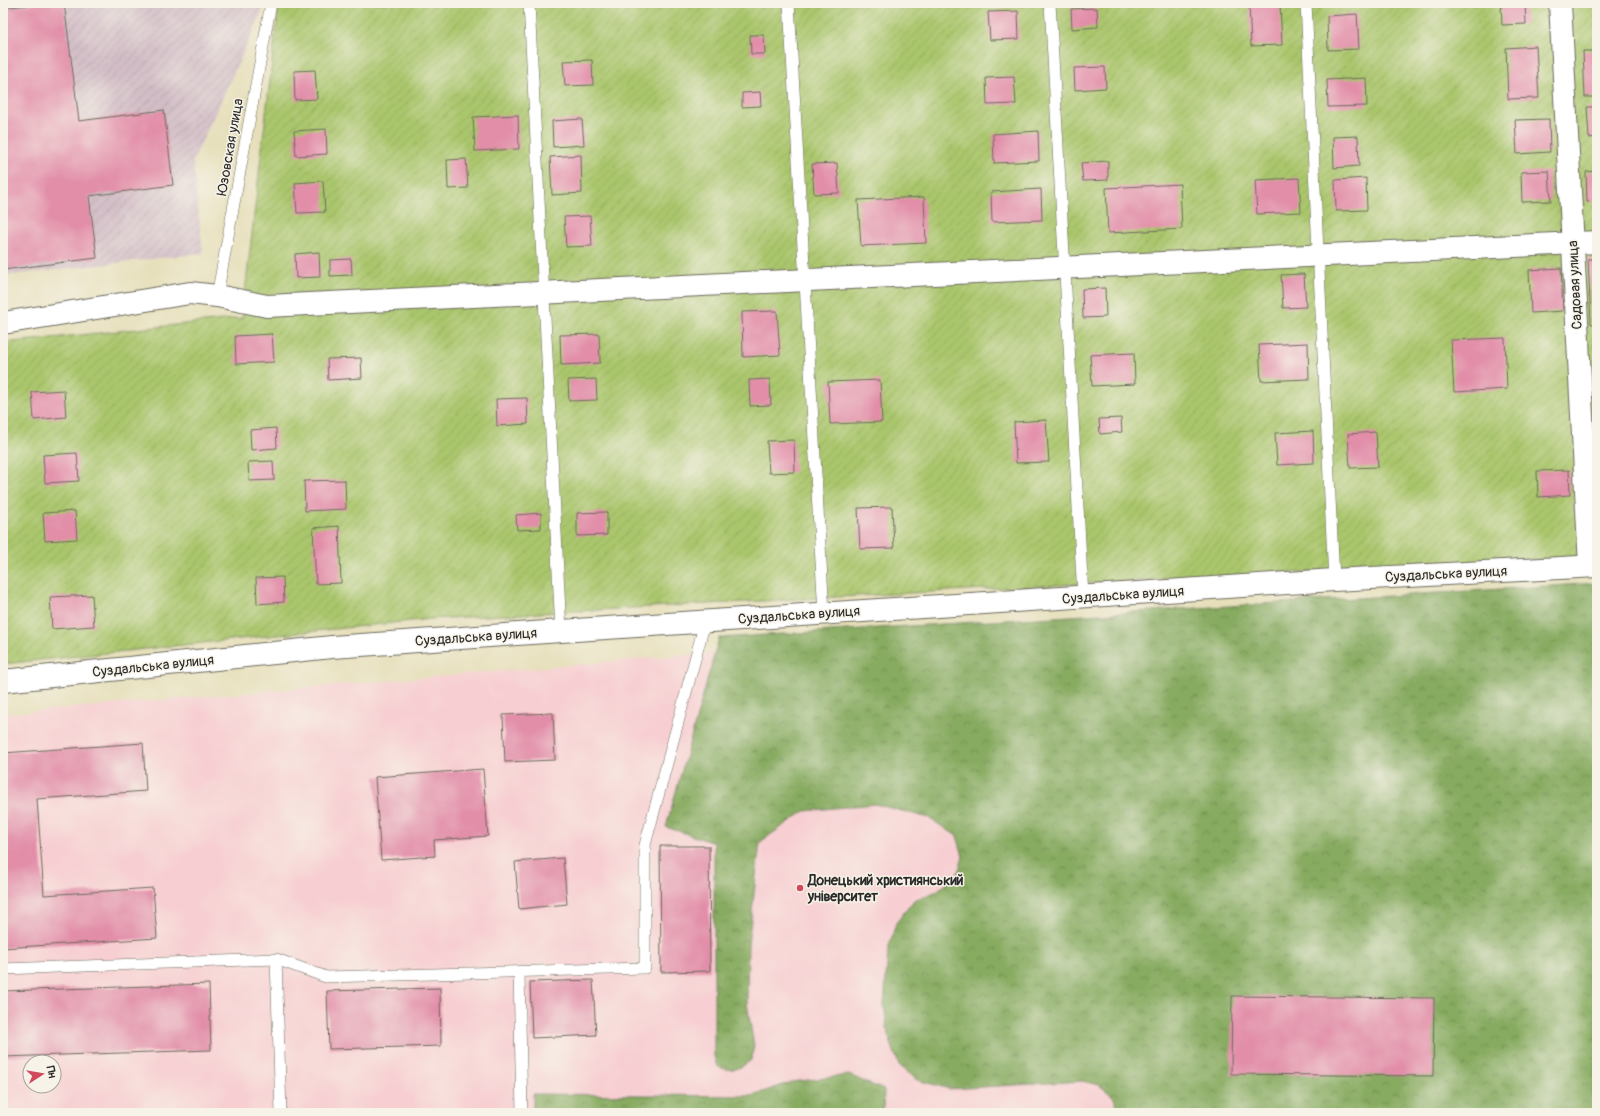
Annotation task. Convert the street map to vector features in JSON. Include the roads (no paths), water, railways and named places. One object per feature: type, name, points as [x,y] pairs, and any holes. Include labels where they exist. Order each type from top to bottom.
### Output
[{"type":"street","name":"Садовая улица","points":[[1560,3],[1573,243],[1594,566]]},
{"type":"street","points":[[3,323],[190,293],[217,296],[267,306],[545,294],[1597,242]]},
{"type":"street","name":"Суздальська вулиця","points":[[3,681],[332,647],[561,630],[705,622],[1334,580],[1594,566]]},
{"type":"lane","name":"Юзовская улица","points":[[217,296],[271,3]]},
{"type":"lane","points":[[529,3],[561,630]]},
{"type":"lane","points":[[789,3],[824,614]]},
{"type":"lane","points":[[1050,3],[1083,597]]},
{"type":"lane","points":[[1306,3],[1334,580]]},
{"type":"lane","points":[[3,969],[276,959],[326,978],[645,968],[645,845],[705,622]]},
{"type":"lane","points":[[276,959],[281,1113]]},
{"type":"lane","points":[[519,972],[522,1113]]},
{"type":"place","name":"Донецький християнський університет","points":[[800,888]]}]
